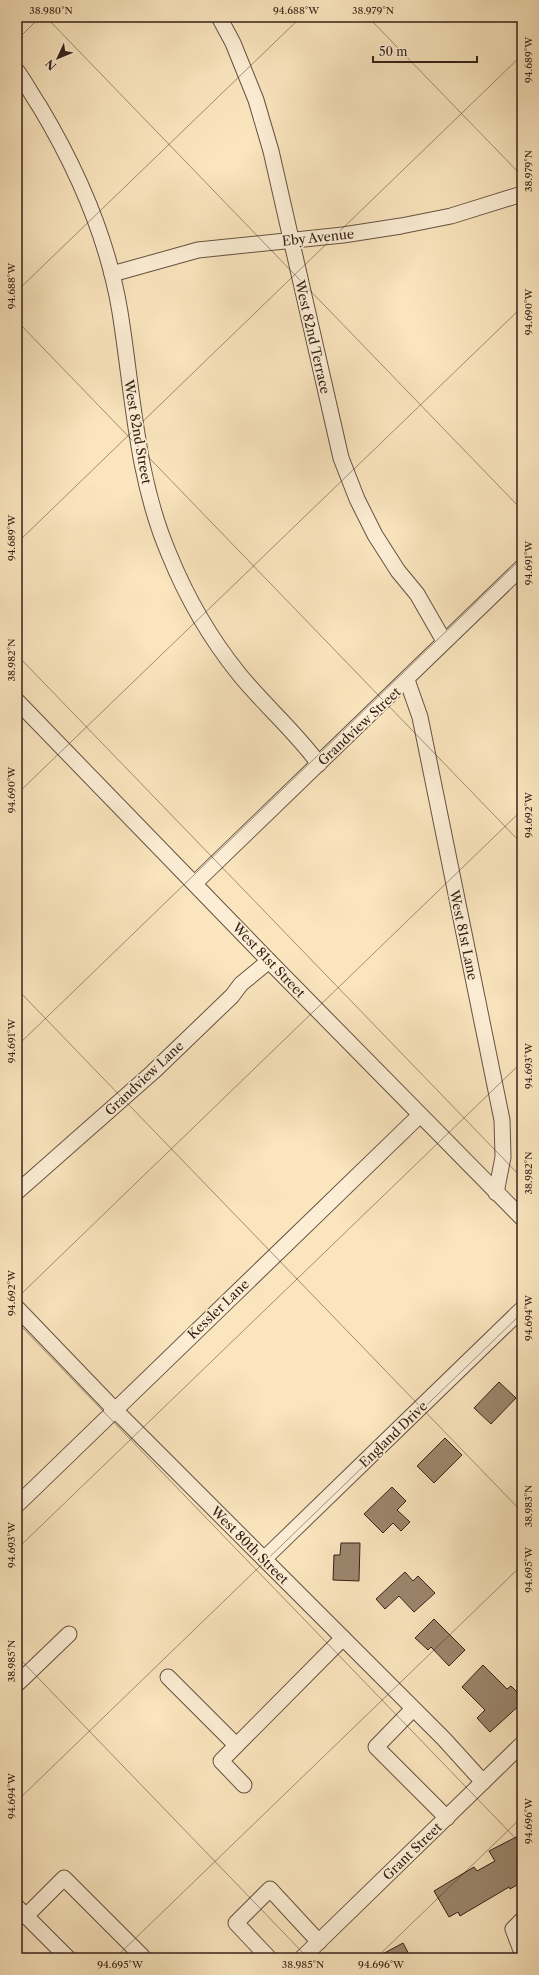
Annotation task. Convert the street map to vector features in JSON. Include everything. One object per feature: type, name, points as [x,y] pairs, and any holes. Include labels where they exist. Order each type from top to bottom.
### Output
[{"type":"street","name":"West 82nd Terrace","points":[[219,17],[233,43],[256,100],[271,151],[341,458],[357,500],[375,535],[398,571],[417,594],[444,641]]},
{"type":"street","name":"West 82nd Street","points":[[17,71],[58,137],[77,175],[112,274],[120,310],[140,452],[151,500],[168,553],[190,600],[213,638],[238,674],[273,714],[310,752],[318,764]]},
{"type":"street","name":"Eby Avenue","points":[[112,274],[198,250],[343,235],[401,226],[451,216],[522,194]]},
{"type":"street","name":"Grandview Street","points":[[195,883],[407,680],[444,641],[522,567]]},
{"type":"street","name":"West 81st Lane","points":[[407,680],[420,717],[502,1120],[503,1157],[496,1193]]},
{"type":"street","name":"West 81st Street","points":[[17,702],[522,1218]]},
{"type":"street","name":"Grandview Lane","points":[[17,1192],[152,1072],[232,996],[241,984],[269,961]]},
{"type":"street","name":"Kessler Lane","points":[[17,1504],[420,1115]]},
{"type":"street","name":"West 80th Street","points":[[17,1308],[115,1410],[414,1709],[484,1782]]},
{"type":"street","name":"England Drive","points":[[264,1559],[522,1309]]},
{"type":"street","points":[[17,1684],[69,1634]]},
{"type":"street","points":[[244,1785],[221,1761],[343,1638]]},
{"type":"street","points":[[168,1676],[236,1745]]},
{"type":"street","points":[[414,1709],[376,1747],[447,1818]]},
{"type":"street","name":"Grant Street","points":[[302,1958],[522,1744]]},
{"type":"street","points":[[68,1958],[21,1911],[64,1878],[142,1956],[141,1958]]},
{"type":"street","points":[[269,1958],[236,1923],[270,1889],[319,1942]]},
{"type":"street","points":[[522,1920],[513,1929],[522,1953]]},
{"type":"building","points":[[499,1382],[516,1398],[491,1424],[474,1408]]},
{"type":"building","points":[[445,1438],[462,1455],[434,1483],[417,1466]]},
{"type":"building","points":[[392,1487],[406,1501],[397,1510],[410,1522],[401,1531],[393,1523],[383,1533],[364,1514]]},
{"type":"building","points":[[341,1543],[360,1543],[359,1581],[333,1580],[334,1555],[340,1555]]},
{"type":"building","points":[[405,1572],[413,1581],[418,1576],[435,1593],[414,1612],[399,1596],[385,1609],[376,1599]]},
{"type":"building","points":[[434,1619],[465,1650],[449,1666],[431,1647],[428,1650],[415,1638]]},
{"type":"building","points":[[483,1665],[507,1689],[511,1686],[522,1697],[522,1703],[490,1732],[477,1718],[485,1710],[462,1687]]},
{"type":"building","points":[[522,1834],[522,1882],[510,1889],[509,1887],[460,1916],[458,1912],[449,1917],[434,1891],[474,1867],[477,1871],[495,1861],[489,1851]]},
{"type":"building","points":[[403,1943],[411,1958],[375,1958]]}]
